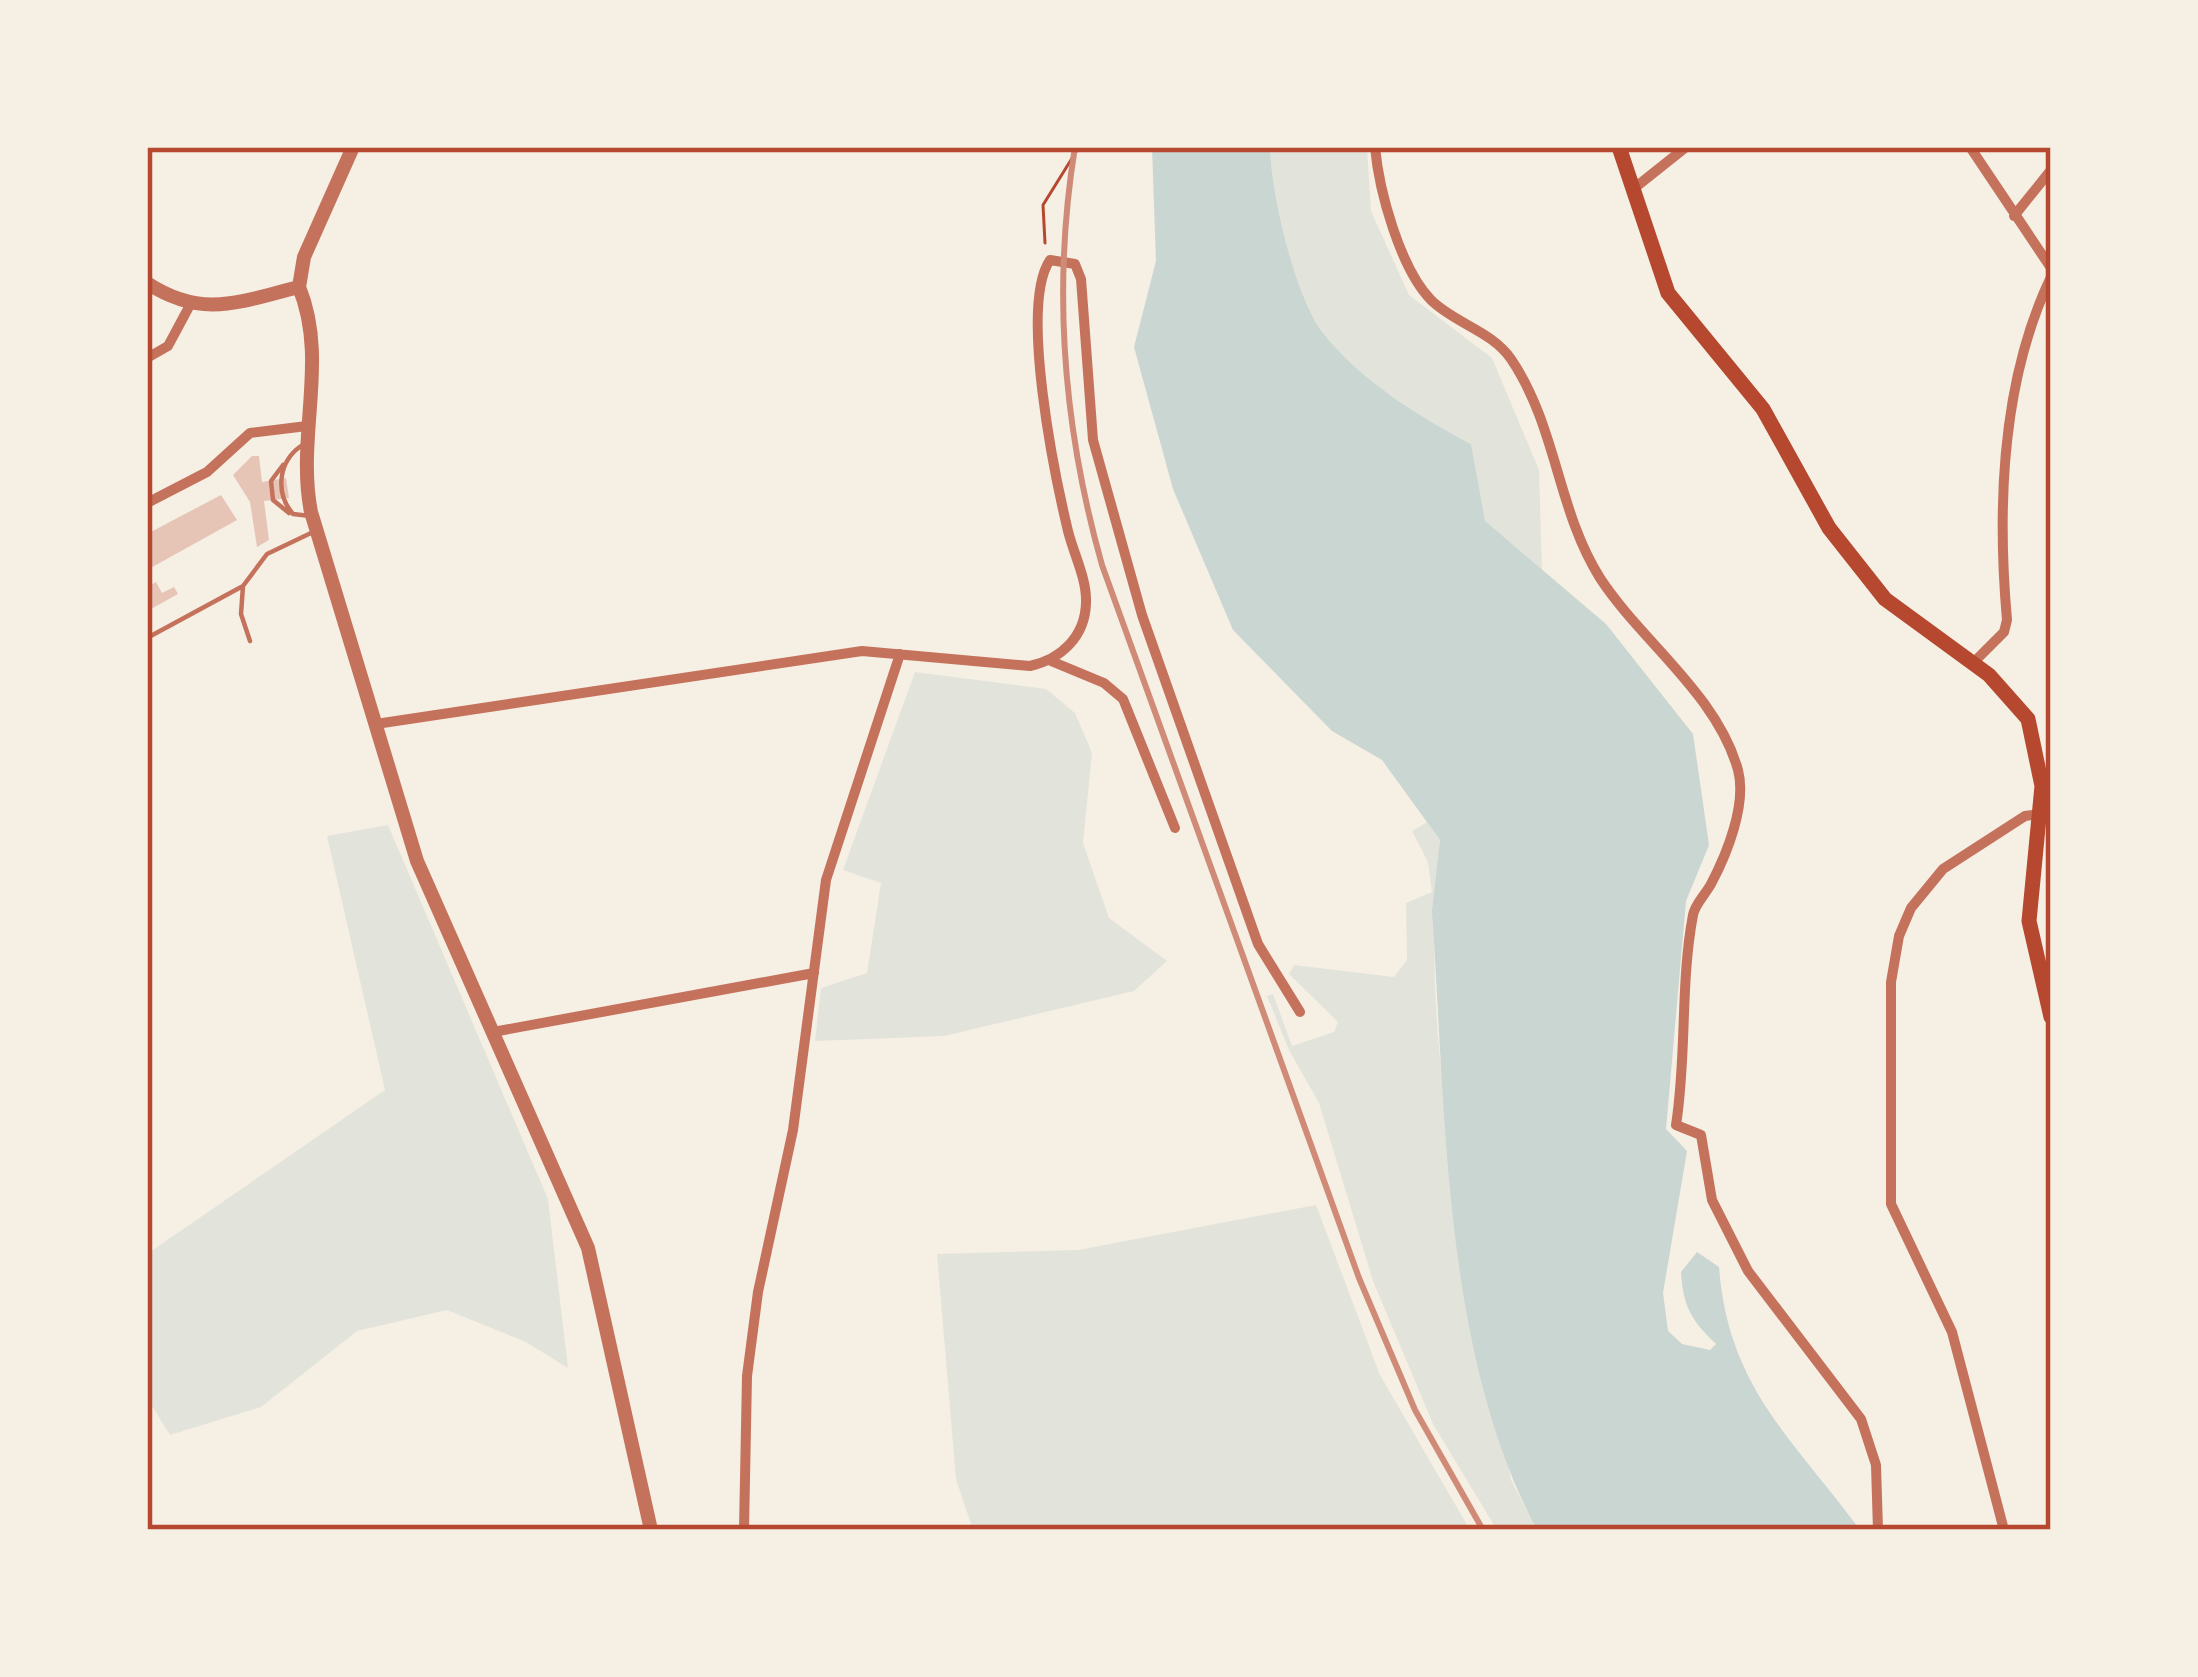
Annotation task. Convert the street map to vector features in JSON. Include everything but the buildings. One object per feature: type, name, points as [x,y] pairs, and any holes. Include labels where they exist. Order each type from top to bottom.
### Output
[{"type":"main road","points":[[1619,147],[1654,262],[1677,309],[1763,409],[1829,528],[1885,599],[2006,689],[2028,719],[2040,760],[2040,814],[2029,921],[2051,1017]]},
{"type":"street","points":[[353,147],[304,256],[298,287],[315,339],[304,464],[314,524],[417,861],[589,1248],[651,1530]]},
{"type":"street","points":[[1376,147],[1390,220],[1431,300],[1507,352],[1546,423],[1577,536],[1620,606],[1708,714],[1738,771],[1729,841],[1694,911],[1686,1063],[1676,1125],[1701,1135],[1712,1200],[1748,1271],[1861,1419],[1876,1465],[1878,1530]]},
{"type":"street","points":[[1631,190],[1686,147]]},
{"type":"street","points":[[1970,147],[2051,272],[2032,316],[2005,456],[1999,531],[2008,620],[2004,632],[1973,663]]},
{"type":"street","points":[[2014,216],[2051,170]]},
{"type":"street","points":[[376,724],[862,651],[1030,666],[1052,661],[1068,649],[1087,603],[1049,439],[1036,292],[1049,260],[1062,258],[1075,264],[1081,279],[1093,440],[1142,615],[1258,944],[1300,1012]]},
{"type":"street","points":[[147,284],[190,305],[209,307],[298,287]]},
{"type":"street","points":[[147,358],[167,346],[190,305]]},
{"type":"street","points":[[147,503],[207,472],[250,433],[307,434]]},
{"type":"street","points":[[745,1530],[747,1376],[758,1292],[794,1130],[826,880],[900,654]]},
{"type":"street","points":[[1052,661],[1104,683],[1123,699],[1174,828]]},
{"type":"street","points":[[2003,1530],[1952,1332],[1891,1204],[1891,982],[1899,936],[1911,908],[1942,869],[2025,816],[2040,814]]},
{"type":"street","points":[[493,1032],[814,973]]},
{"type":"lane","points":[[307,434],[287,462],[283,499],[293,514],[314,524]]},
{"type":"lane","points":[[147,638],[243,586],[267,554],[314,524]]},
{"type":"lane","points":[[243,586],[241,614],[250,641]]},
{"type":"path","points":[[1042,270],[1043,205],[1079,147]]},
{"type":"shaded area","points":[[1152,147],[1270,147],[1286,244],[1303,295],[1323,333],[1391,396],[1471,444],[1485,521],[1606,624],[1693,734],[1709,845],[1686,901],[1666,1129],[1687,1151],[1663,1293],[1668,1331],[1682,1344],[1710,1350],[1716,1344],[1695,1320],[1684,1295],[1681,1272],[1697,1252],[1719,1267],[1725,1309],[1750,1380],[1860,1530],[1537,1530],[1506,1460],[1482,1386],[1454,1228],[1432,911],[1440,840],[1382,760],[1332,731],[1233,630],[1173,489],[1134,347],[1156,261]]},
{"type":"shaded area","points":[[1270,147],[1367,147],[1371,211],[1409,295],[1492,358],[1539,470],[1542,570],[1484,521],[1471,444],[1391,396],[1323,333],[1303,295],[1286,244]]},
{"type":"shaded area","points":[[915,672],[1046,689],[1075,713],[1092,753],[1083,843],[1109,918],[1167,961],[1134,991],[944,1036],[815,1041],[821,988],[867,973],[881,883],[843,870]]},
{"type":"shaded area","points":[[1427,822],[1440,840],[1436,1000],[1453,1162],[1511,1480],[1537,1530],[1497,1530],[1433,1424],[1373,1281],[1319,1103],[1289,1050],[1267,996],[1273,994],[1292,1046],[1334,1032],[1338,1022],[1289,974],[1294,965],[1394,977],[1407,960],[1406,903],[1432,892],[1428,862],[1412,831]]},
{"type":"shaded area","points":[[388,825],[548,1199],[568,1368],[526,1342],[447,1310],[357,1331],[261,1407],[170,1435],[147,1398],[147,1254],[385,1090],[327,836]]},
{"type":"shaded area","points":[[1316,1205],[1380,1375],[1470,1530],[973,1530],[956,1479],[937,1254],[1078,1250]]},
{"type":"railway","points":[[1075,147],[1064,252],[1065,357],[1078,461],[1102,565],[1359,1278],[1415,1410],[1483,1530]]}]
